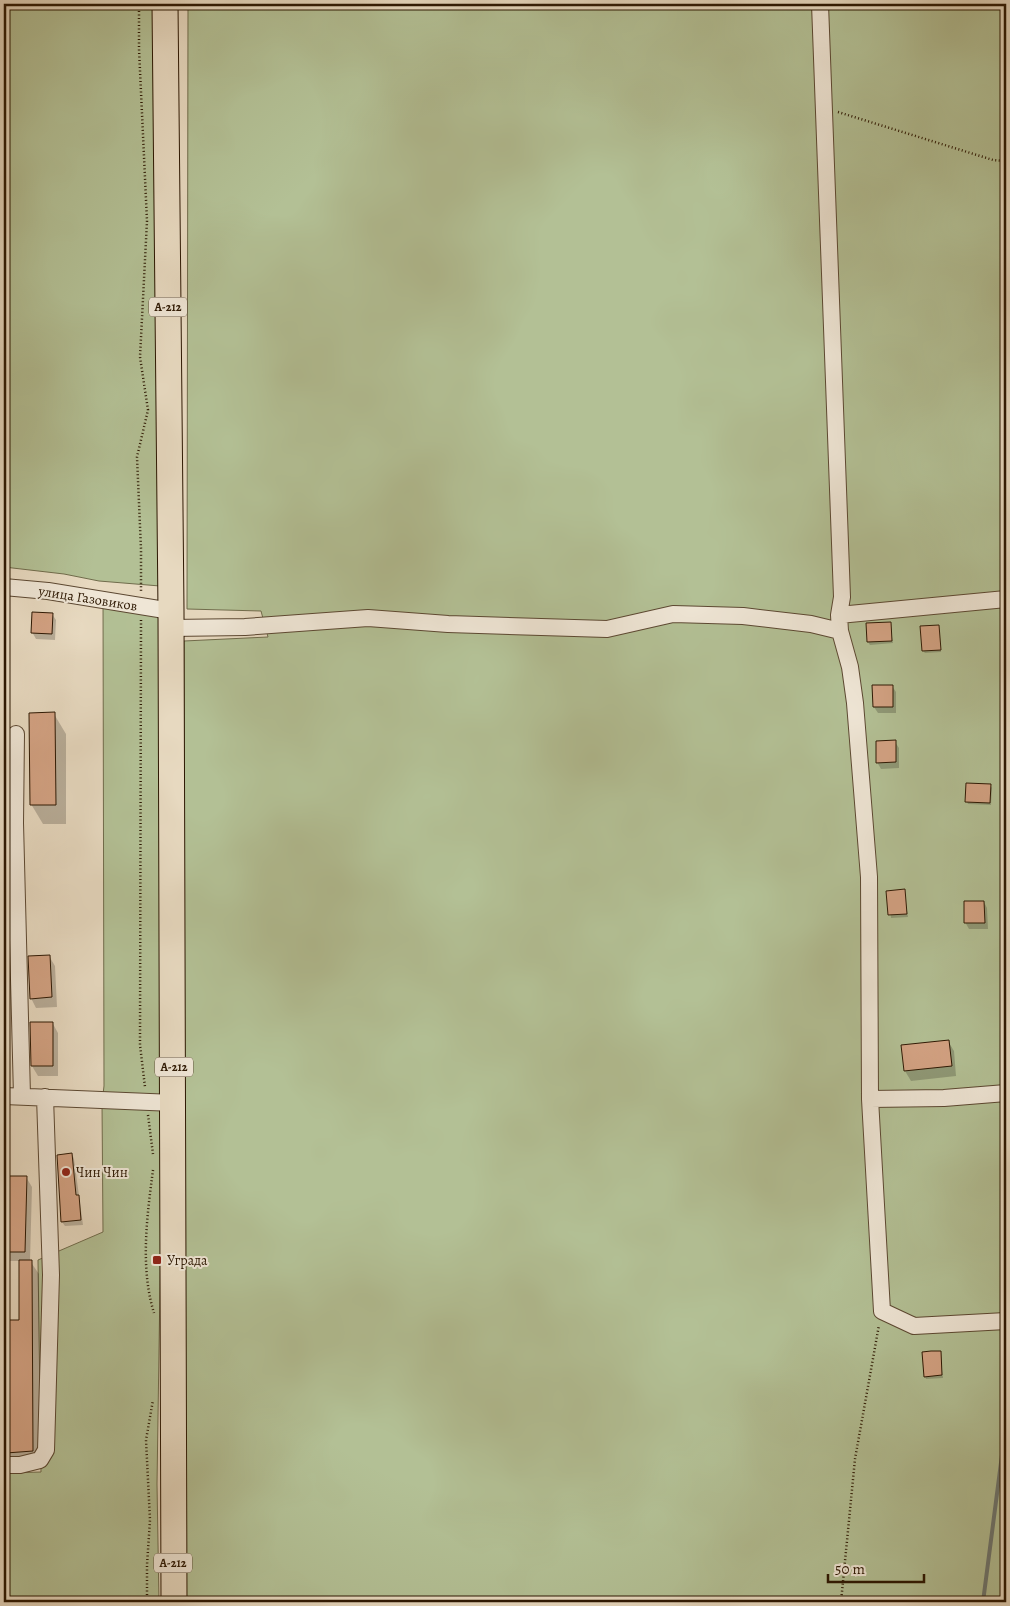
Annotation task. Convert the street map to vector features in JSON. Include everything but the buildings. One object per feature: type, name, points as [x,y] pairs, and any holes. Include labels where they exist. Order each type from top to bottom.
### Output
[{"type":"highway","name":"А-212","points":[[165,4],[172,619],[174,1602]]},
{"type":"street","points":[[820,4],[842,598],[840,623],[850,667],[855,703],[869,877],[870,1099],[882,1311],[914,1326],[1006,1321]]},
{"type":"street","name":"улица Газовиков","points":[[4,587],[48,591],[141,606],[172,619],[245,627],[368,618],[448,624],[608,629],[673,614],[743,616],[810,624],[840,623],[1006,599]]},
{"type":"street","points":[[16,734],[10,823],[22,1096]]},
{"type":"street","points":[[870,1099],[944,1098],[1006,1093]]},
{"type":"street","points":[[4,1096],[174,1103]]},
{"type":"street","points":[[4,1466],[20,1465],[40,1460],[46,1450],[51,1275],[45,1097]]},
{"type":"path","points":[[139,4],[139,49],[147,221],[140,357],[148,410],[137,456],[141,550],[140,1045],[154,1162],[146,1225],[148,1295],[156,1321]]},
{"type":"path","points":[[825,108],[993,160],[1006,161]]},
{"type":"path","points":[[841,1602],[855,1458],[882,1311]]},
{"type":"path","points":[[147,1602],[150,1520],[146,1440],[154,1396]]},
{"type":"green space","points":[[4,4],[159,4],[160,586],[99,581],[64,574],[4,567]]},
{"type":"green space","points":[[188,4],[1006,4],[1006,1602],[183,1602],[184,641],[268,637],[261,611],[187,609]]},
{"type":"green space","points":[[103,594],[162,608],[163,1083],[157,1484],[159,1602],[4,1602],[4,1473],[41,1472],[38,1260],[103,1232]]},
{"type":"waterway","points":[[983,1602],[1006,1424]]},
{"type":"place","name":"Чин Чин","points":[[66,1172]]},
{"type":"place","name":"Уграда","points":[[157,1260]]}]
